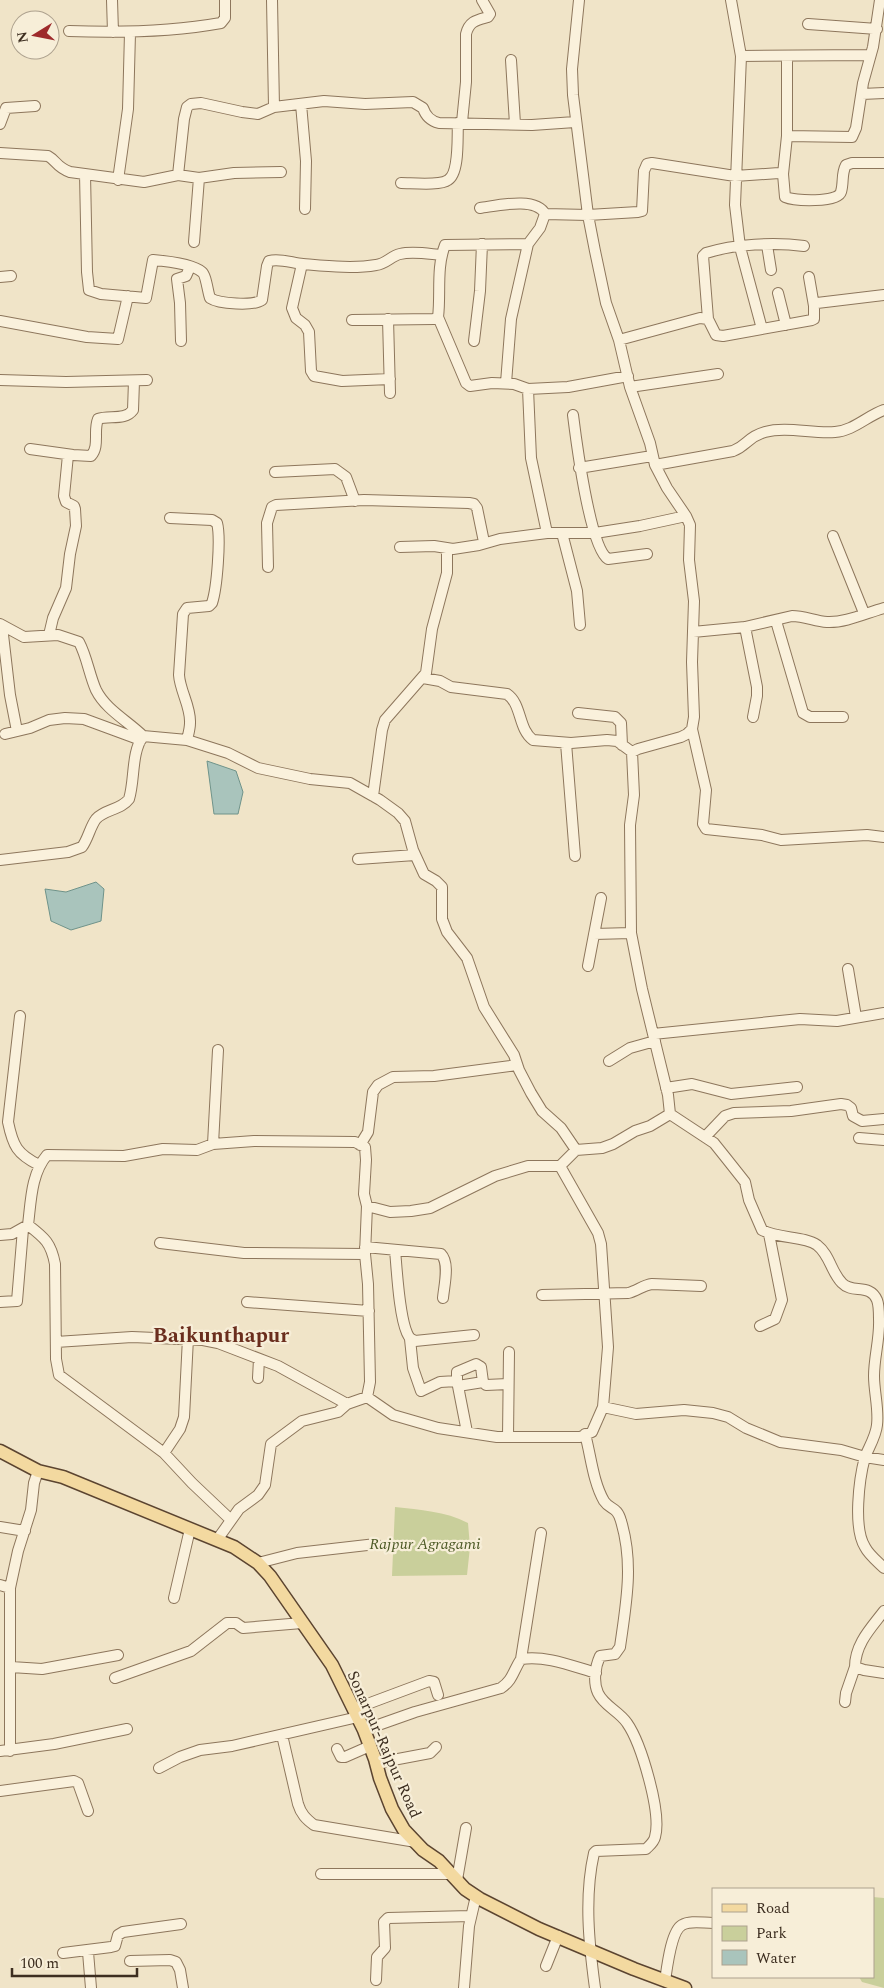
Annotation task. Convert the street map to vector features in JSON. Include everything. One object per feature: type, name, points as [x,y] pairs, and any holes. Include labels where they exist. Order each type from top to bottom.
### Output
[{"type":"main road","name":"Sonarpur-Rajpur Road","points":[[0,1451],[38,1472],[64,1477],[234,1547],[258,1563],[270,1576],[302,1623],[318,1642],[332,1666],[364,1730],[392,1809],[404,1830],[416,1842],[440,1861],[465,1889],[476,1896],[539,1929],[685,1988]]},
{"type":"street","points":[[112,0],[113,32]]},
{"type":"street","points":[[68,31],[130,33],[200,27],[221,23],[225,18],[225,0]]},
{"type":"street","points":[[272,0],[274,107]]},
{"type":"street","points":[[401,183],[442,182],[450,180],[453,175],[466,82],[466,34],[467,28],[472,22],[488,17],[490,14],[482,0]]},
{"type":"street","points":[[579,0],[572,69],[575,122],[588,215],[606,303],[619,340],[629,382],[650,443],[654,461],[667,488],[690,525],[689,560],[694,601],[692,662],[694,717],[692,729],[706,790],[703,824],[706,829],[762,835],[781,840],[867,835],[884,837]]},
{"type":"street","points":[[731,0],[741,56],[734,205],[740,247],[762,329]]},
{"type":"street","points":[[787,136],[852,137],[856,128],[880,0]]},
{"type":"street","points":[[808,24],[876,29]]},
{"type":"street","points":[[118,180],[128,109],[130,33]]},
{"type":"street","points":[[741,56],[870,55]]},
{"type":"street","points":[[787,56],[787,136],[783,174],[785,197],[830,200],[839,196],[841,192],[843,171],[846,165],[852,163],[884,163]]},
{"type":"street","points":[[511,60],[516,124]]},
{"type":"street","points":[[862,94],[884,93]]},
{"type":"street","points":[[178,175],[184,119],[187,107],[191,104],[201,103],[258,114],[274,107],[324,101],[365,104],[413,102],[424,108],[432,121],[439,123],[516,124],[575,122]]},
{"type":"street","points":[[301,104],[306,161],[305,209]]},
{"type":"street","points":[[0,124],[6,108],[34,106]]},
{"type":"street","points":[[0,153],[48,156],[53,158],[61,169],[70,172],[144,182],[178,175],[199,178],[234,173],[281,172]]},
{"type":"street","points":[[480,208],[507,204],[532,204],[541,208],[546,214],[588,215],[642,211],[644,171],[647,164],[652,163],[735,176],[783,174]]},
{"type":"street","points":[[85,174],[89,290],[101,294],[146,298],[153,260],[175,262],[202,272],[205,276],[210,298],[213,300],[258,303],[262,300],[269,261],[275,259],[302,264],[376,266],[386,263],[398,254],[442,255]]},
{"type":"street","points":[[194,242],[199,178]]},
{"type":"street","points":[[506,383],[510,319],[528,244],[540,228],[546,214]]},
{"type":"street","points":[[474,341],[480,291],[482,244]]},
{"type":"street","points":[[528,244],[445,245],[442,255],[438,317],[466,383],[470,386],[492,382],[514,384],[528,389],[718,374]]},
{"type":"street","points":[[804,246],[790,244],[767,245],[706,252],[703,256],[708,319],[716,335],[723,336],[814,319],[814,306],[808,277]]},
{"type":"street","points":[[767,245],[771,270]]},
{"type":"street","points":[[302,264],[292,308],[296,318],[305,325],[309,332],[311,371],[314,376],[342,381],[390,379]]},
{"type":"street","points":[[181,341],[177,279],[186,276],[190,267]]},
{"type":"street","points":[[0,277],[12,276]]},
{"type":"street","points":[[778,293],[786,325]]},
{"type":"street","points":[[814,306],[817,303],[826,301],[884,295]]},
{"type":"street","points":[[0,321],[87,337],[118,339],[128,296]]},
{"type":"street","points":[[352,320],[430,320],[438,317]]},
{"type":"street","points":[[619,340],[700,318],[708,319]]},
{"type":"street","points":[[388,319],[390,393]]},
{"type":"street","points":[[0,380],[66,382],[147,380]]},
{"type":"street","points":[[30,449],[86,457],[93,454],[96,449],[98,419],[130,414],[133,410],[134,380]]},
{"type":"street","points":[[528,389],[530,458],[547,533]]},
{"type":"street","points":[[579,468],[734,451],[743,447],[748,438],[768,431],[836,432],[852,428],[884,410]]},
{"type":"street","points":[[572,415],[579,468],[595,532],[604,556],[608,559],[647,554]]},
{"type":"street","points":[[49,635],[52,618],[66,588],[76,526],[75,508],[66,502],[64,496],[68,455]]},
{"type":"street","points":[[275,472],[335,469],[346,477],[354,501]]},
{"type":"street","points":[[268,567],[267,523],[272,507],[276,505],[354,501],[474,504],[477,508],[484,542]]},
{"type":"street","points":[[400,547],[434,546],[447,550],[479,545],[484,542],[547,533],[595,532],[640,526],[686,516]]},
{"type":"street","points":[[170,518],[212,520],[217,522],[219,529],[212,603],[209,606],[187,608],[183,614],[179,685],[189,713],[190,723],[187,740]]},
{"type":"street","points":[[562,533],[577,591],[580,625]]},
{"type":"street","points":[[833,536],[864,614]]},
{"type":"street","points":[[372,796],[385,720],[411,688],[423,678],[427,666],[434,619],[447,573],[447,550]]},
{"type":"street","points":[[693,632],[745,627],[799,616],[825,622],[834,622],[884,608]]},
{"type":"street","points":[[776,621],[803,713],[810,717],[843,716]]},
{"type":"street","points":[[1,625],[24,637],[58,635],[79,642],[97,691],[105,703],[142,738]]},
{"type":"street","points":[[1,625],[10,695],[17,731]]},
{"type":"street","points":[[745,627],[757,687],[753,717]]},
{"type":"street","points":[[423,678],[440,681],[451,687],[506,694],[512,698],[528,736],[538,741],[566,743],[617,741],[632,752]]},
{"type":"street","points":[[578,713],[615,717],[621,723],[622,745]]},
{"type":"street","points":[[5,734],[30,728],[49,720],[84,719],[142,738],[187,740],[228,753],[258,768],[310,779],[350,783],[390,807],[405,822],[424,874],[442,887],[442,920],[447,932],[467,958],[484,1007],[514,1055],[530,1094],[542,1111],[561,1128],[576,1150]]},
{"type":"street","points":[[632,752],[681,737],[692,729]]},
{"type":"street","points":[[0,860],[75,851],[82,847],[94,821],[103,813],[125,804],[129,798],[136,757],[142,738]]},
{"type":"street","points":[[566,743],[575,856]]},
{"type":"street","points":[[632,752],[634,795],[630,825],[631,934],[666,1088],[670,1114],[714,1143],[745,1182],[756,1218],[762,1230],[769,1234],[816,1244],[824,1252],[842,1284],[851,1288],[863,1288],[881,1300],[880,1329],[874,1376],[877,1426],[865,1457],[861,1482],[859,1534],[865,1548],[884,1568]]},
{"type":"street","points":[[358,859],[416,855]]},
{"type":"street","points":[[588,966],[601,898]]},
{"type":"street","points":[[594,934],[631,934]]},
{"type":"street","points":[[848,969],[856,1017]]},
{"type":"street","points":[[609,1061],[630,1048],[654,1038],[800,1020],[837,1021],[884,1013]]},
{"type":"street","points":[[20,1016],[8,1122],[11,1136],[18,1152],[39,1165]]},
{"type":"street","points":[[214,1144],[218,1050]]},
{"type":"street","points":[[360,1145],[368,1132],[375,1088],[385,1081],[393,1077],[434,1076],[518,1065]]},
{"type":"street","points":[[666,1088],[692,1084],[731,1094],[797,1087]]},
{"type":"street","points":[[705,1137],[725,1116],[734,1113],[791,1111],[847,1104],[851,1108],[853,1116],[862,1121],[884,1119]]},
{"type":"street","points":[[367,1206],[390,1212],[411,1212],[430,1208],[495,1176],[528,1166],[560,1166],[576,1150],[602,1148],[613,1144],[670,1114]]},
{"type":"street","points":[[858,1138],[884,1140]]},
{"type":"street","points":[[0,1302],[17,1301],[26,1227],[34,1183],[39,1165],[47,1155],[124,1156],[163,1149],[197,1150],[214,1144],[254,1141],[356,1142],[365,1147],[366,1160],[364,1194],[367,1206],[365,1251],[369,1311],[370,1382],[367,1397]]},
{"type":"street","points":[[367,1397],[393,1415],[438,1428],[508,1436],[580,1436],[592,1432],[603,1407],[608,1347],[601,1244],[598,1232],[560,1166]]},
{"type":"street","points":[[0,1234],[12,1234],[26,1227]]},
{"type":"street","points":[[26,1227],[48,1242],[53,1252],[55,1264],[56,1360],[59,1375],[164,1454],[231,1520]]},
{"type":"street","points":[[760,1326],[775,1319],[782,1300],[769,1234]]},
{"type":"street","points":[[160,1243],[244,1252],[395,1250],[434,1253],[444,1256],[443,1298]]},
{"type":"street","points":[[395,1250],[402,1311],[406,1332],[410,1339],[413,1368],[421,1390],[440,1382],[458,1384],[483,1382],[486,1385],[508,1384]]},
{"type":"street","points":[[542,1295],[604,1294],[638,1291],[652,1284],[701,1286]]},
{"type":"street","points":[[247,1302],[369,1311]]},
{"type":"street","points":[[410,1339],[415,1341],[474,1335]]},
{"type":"street","points":[[56,1342],[132,1337],[188,1338],[218,1343],[296,1375],[347,1404]]},
{"type":"street","points":[[164,1454],[180,1429],[184,1417],[188,1338]]},
{"type":"street","points":[[508,1436],[509,1352]]},
{"type":"street","points":[[258,1378],[259,1359]]},
{"type":"street","points":[[467,1432],[457,1372],[476,1364],[481,1367],[483,1382]]},
{"type":"street","points":[[217,1540],[239,1509],[258,1496],[265,1485],[271,1444],[302,1421],[338,1412],[347,1404],[367,1397]]},
{"type":"street","points":[[603,1407],[636,1414],[684,1410],[713,1413],[728,1417],[746,1428],[780,1442],[841,1450],[884,1460]]},
{"type":"street","points":[[585,1434],[599,1489],[606,1504],[616,1510],[621,1521],[629,1560],[620,1648],[615,1654],[600,1656],[597,1663],[595,1683],[598,1693],[605,1703],[622,1716],[637,1742],[650,1781],[656,1817],[656,1832],[651,1844],[646,1848],[596,1851],[594,1853],[589,1903],[590,1950],[595,1988]]},
{"type":"street","points":[[38,1472],[34,1483],[31,1510],[25,1531],[5,1586],[11,1667],[5,1751],[127,1729]]},
{"type":"street","points":[[0,1526],[25,1531]]},
{"type":"street","points":[[174,1598],[190,1529]]},
{"type":"street","points":[[364,1730],[415,1712],[502,1688],[511,1681],[521,1659],[541,1533]]},
{"type":"street","points":[[258,1563],[297,1553],[376,1544]]},
{"type":"street","points":[[845,1702],[855,1667],[857,1650],[861,1641],[884,1611]]},
{"type":"street","points":[[115,1678],[191,1651],[227,1623],[236,1623],[244,1628],[302,1623]]},
{"type":"street","points":[[11,1667],[42,1669],[118,1655]]},
{"type":"street","points":[[521,1659],[533,1657],[596,1673]]},
{"type":"street","points":[[855,1667],[884,1673]]},
{"type":"street","points":[[159,1768],[180,1756],[200,1750],[232,1746],[282,1735],[356,1713],[429,1681],[434,1682],[438,1695]]},
{"type":"street","points":[[282,1735],[298,1804],[307,1820],[314,1825],[416,1842]]},
{"type":"street","points":[[338,1749],[341,1757],[345,1757],[370,1746]]},
{"type":"street","points":[[376,1763],[430,1753],[436,1747]]},
{"type":"street","points":[[0,1791],[74,1781],[78,1783],[88,1811]]},
{"type":"street","points":[[321,1874],[454,1877],[466,1828]]},
{"type":"street","points":[[464,1988],[476,1896]]},
{"type":"street","points":[[376,1980],[377,1957],[385,1948],[384,1922],[388,1918],[472,1916]]},
{"type":"street","points":[[665,1981],[677,1929],[682,1924],[695,1922],[712,1923]]},
{"type":"street","points":[[63,1954],[88,1952],[115,1946],[118,1935],[123,1932],[181,1924]]},
{"type":"street","points":[[546,1966],[558,1936]]},
{"type":"street","points":[[88,1952],[91,1988]]},
{"type":"street","points":[[130,1961],[170,1960],[176,1962],[180,1970],[183,1988]]},
{"type":"green space","name":"Rajpur Agragami","points":[[395,1507],[441,1513],[468,1523],[470,1547],[467,1575],[392,1576]]},
{"type":"green space","points":[[874,1897],[884,1898],[884,1988],[862,1982],[860,1978],[874,1978]]},
{"type":"water","points":[[207,761],[236,771],[243,792],[238,814],[214,814]]},
{"type":"water","points":[[96,882],[104,889],[101,921],[71,930],[51,921],[45,889],[66,892]]},
{"type":"district","name":"Baikunthapur","points":[[221,1335]]}]
